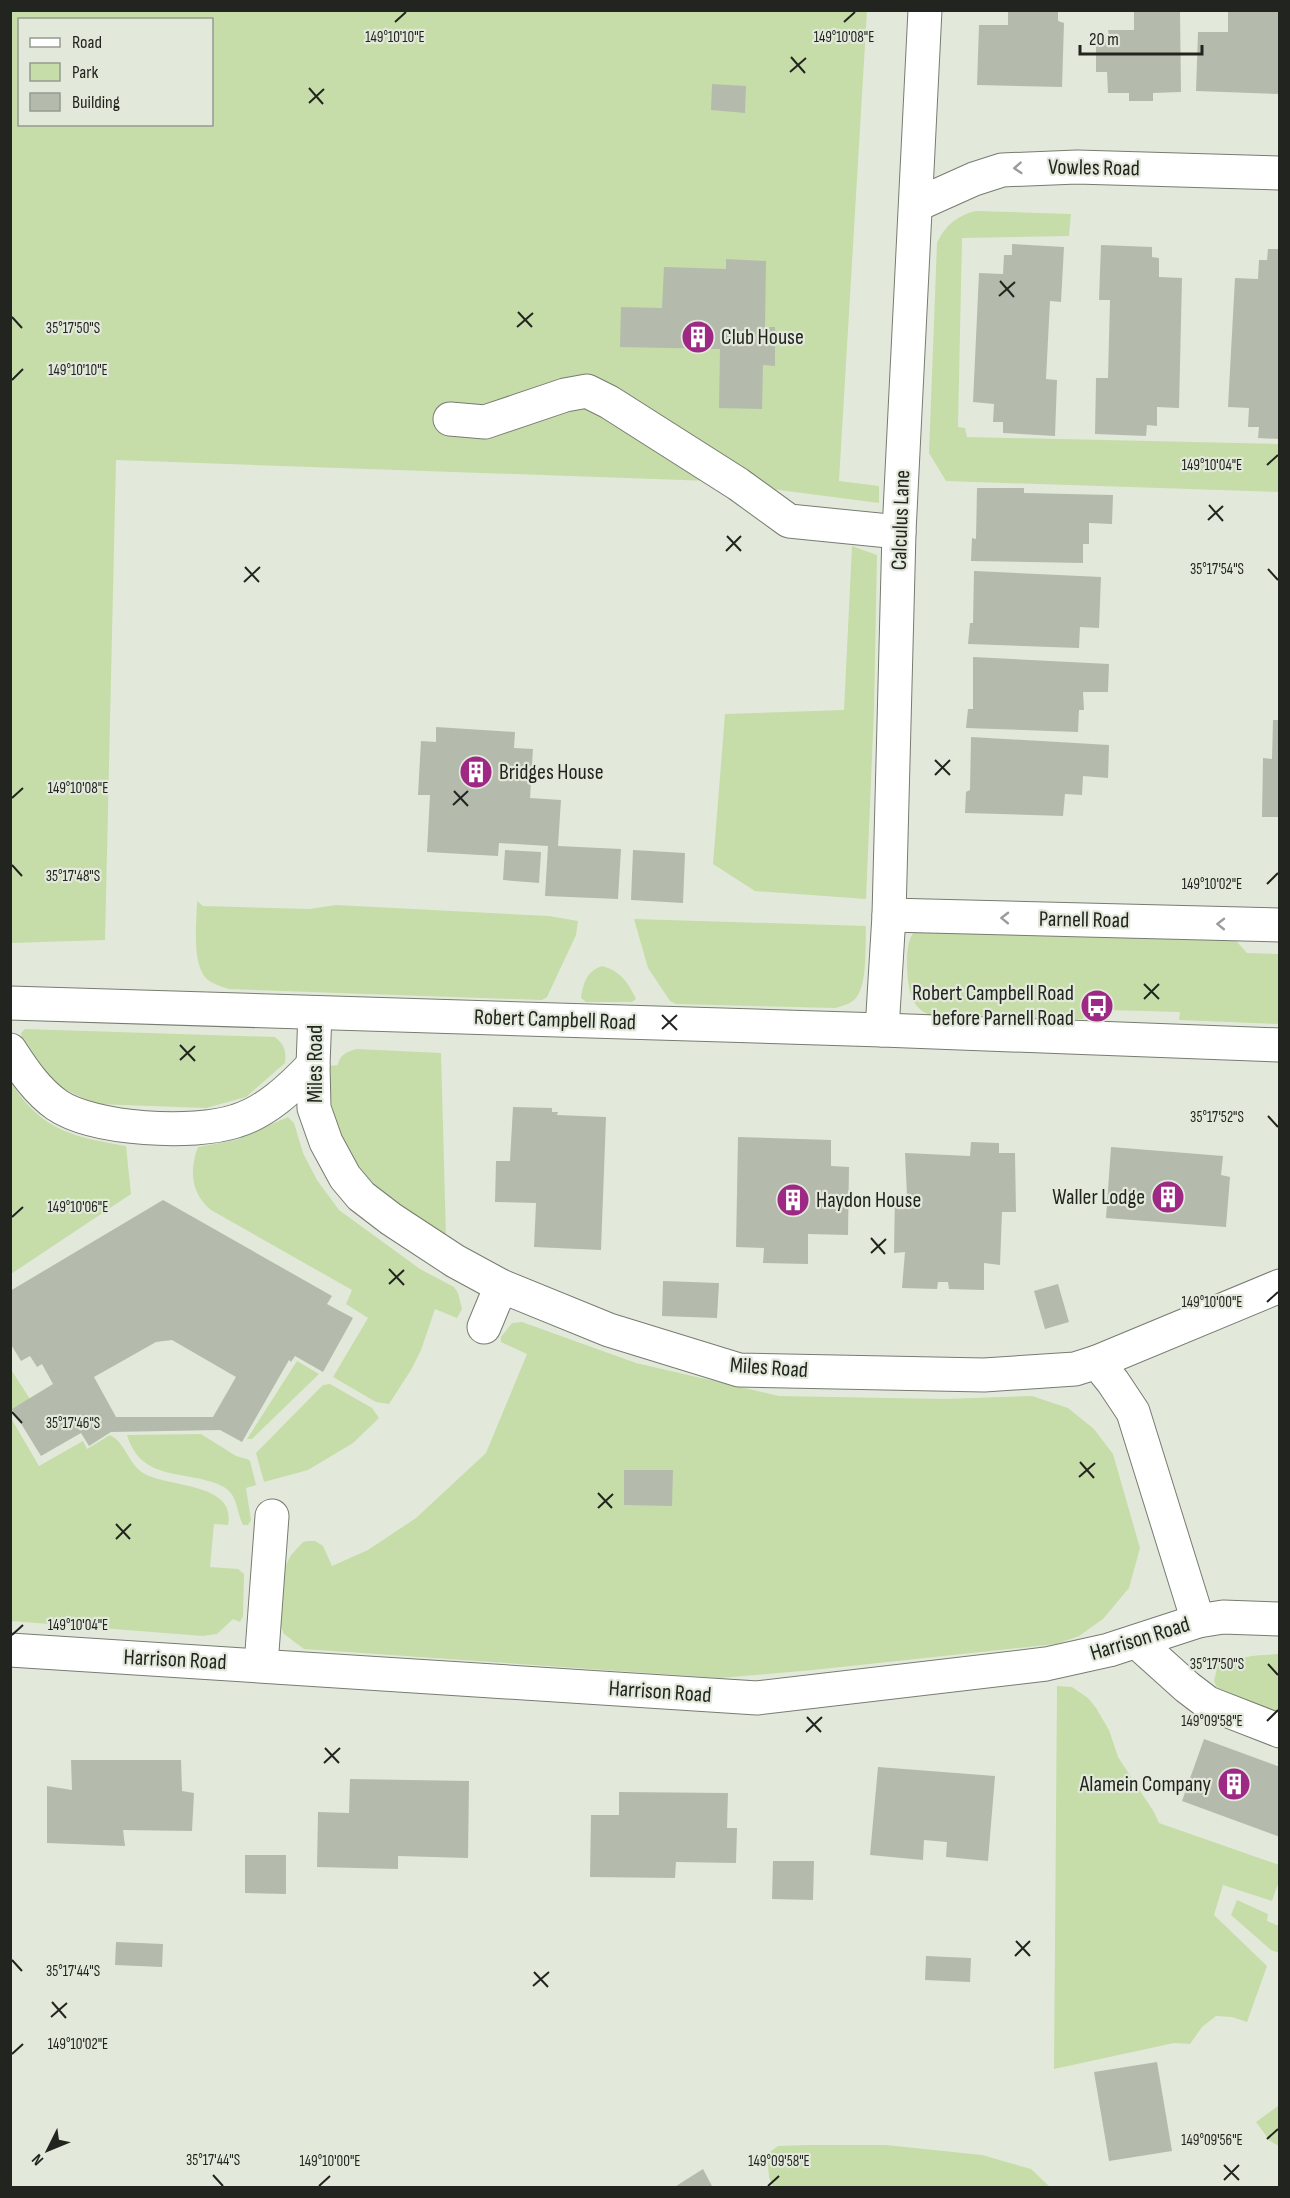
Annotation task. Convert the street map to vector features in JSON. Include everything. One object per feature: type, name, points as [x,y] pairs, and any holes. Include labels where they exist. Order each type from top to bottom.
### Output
[{"type":"street","name":"Calculus Lane","points":[[882,1030],[889,915],[899,532],[925,10]]},
{"type":"street","name":"Vowles Road","points":[[916,205],[974,179],[1002,170],[1077,167],[1280,173]]},
{"type":"street","points":[[450,419],[485,422],[565,395],[587,391],[609,402],[738,484],[789,521],[899,532]]},
{"type":"street","name":"Parnell Road","points":[[889,915],[1280,925]]},
{"type":"street","name":"Robert Campbell Road","points":[[10,1003],[1280,1044]]},
{"type":"street","name":"Miles Road","points":[[315,1013],[314,1108],[320,1128],[338,1166],[360,1196],[455,1261],[501,1286],[609,1330],[740,1370],[984,1375],[1075,1369],[1280,1286]]},
{"type":"street","points":[[10,1050],[33,1083],[58,1106],[81,1117],[128,1126],[190,1128],[209,1127],[237,1121],[273,1102],[313,1065]]},
{"type":"street","points":[[484,1326],[501,1286]]},
{"type":"street","points":[[1096,1362],[1133,1412],[1198,1621]]},
{"type":"street","points":[[261,1665],[272,1516]]},
{"type":"street","name":"Harrison Road","points":[[18,1654],[261,1665],[757,1698],[1046,1664],[1137,1642],[1198,1621],[1224,1617],[1280,1619]]},
{"type":"street","points":[[1137,1642],[1208,1703],[1280,1731]]},
{"type":"green space","points":[[10,11],[867,11],[839,481],[879,486],[879,503],[710,481],[116,460],[105,940],[11,943]]},
{"type":"green space","points":[[976,211],[1071,214],[1069,236],[962,238],[958,427],[965,428],[967,437],[1279,444],[1279,492],[946,481],[929,453],[937,243],[953,222],[963,215]]},
{"type":"green space","points":[[852,546],[877,555],[874,709],[866,899],[755,891],[713,864],[725,714],[844,710]]},
{"type":"green space","points":[[197,901],[203,906],[310,909],[336,905],[549,916],[578,921],[576,935],[547,997],[542,1000],[229,989],[211,982],[204,976],[200,967],[196,945]]},
{"type":"green space","points":[[634,919],[866,926],[865,963],[860,992],[854,1000],[835,1008],[676,1004],[670,1001],[648,968]]},
{"type":"green space","points":[[922,925],[1230,934],[1247,953],[1279,954],[1279,1024],[1179,1020],[1180,1012],[1108,1010],[1106,1003],[1086,1003],[1083,1019],[932,1017],[914,1002],[909,988],[907,958],[909,941]]},
{"type":"green space","points":[[602,966],[623,978],[636,999],[632,1002],[586,1002],[581,998],[587,978]]},
{"type":"green space","points":[[25,1029],[275,1037],[284,1049],[285,1063],[246,1097],[206,1108],[95,1104],[58,1086],[44,1073],[23,1044],[21,1033]]},
{"type":"green space","points":[[357,1049],[441,1053],[446,1238],[399,1208],[371,1184],[359,1170],[341,1138],[332,1104],[330,1066],[338,1065],[344,1054]]},
{"type":"green space","points":[[11,1083],[32,1109],[55,1127],[78,1136],[126,1146],[131,1194],[11,1274]]},
{"type":"green space","points":[[288,1117],[294,1123],[303,1153],[317,1180],[339,1210],[420,1269],[454,1287],[458,1293],[462,1309],[457,1318],[435,1309],[421,1350],[389,1404],[376,1402],[333,1377],[368,1318],[346,1304],[352,1290],[211,1210],[199,1197],[196,1189],[193,1164],[198,1147],[236,1140]]},
{"type":"green space","points":[[522,1322],[636,1363],[779,1396],[944,1399],[1032,1396],[1068,1408],[1094,1429],[1113,1454],[1140,1548],[1129,1588],[1103,1619],[1079,1636],[1056,1644],[720,1678],[304,1649],[284,1634],[279,1623],[284,1569],[291,1555],[303,1542],[315,1541],[323,1546],[332,1566],[368,1550],[416,1518],[486,1453],[527,1354],[501,1342],[501,1337],[512,1323]]},
{"type":"green space","points":[[297,1361],[319,1374],[252,1439],[247,1439]]},
{"type":"green space","points":[[10,1368],[30,1399],[11,1413],[10,1413]]},
{"type":"green space","points":[[330,1384],[372,1408],[379,1418],[353,1443],[308,1470],[264,1482],[256,1453],[323,1385]]},
{"type":"green space","points":[[11,1418],[39,1466],[83,1441],[87,1449],[110,1435],[119,1442],[143,1473],[154,1478],[198,1488],[222,1501],[228,1511],[228,1525],[214,1524],[210,1567],[238,1569],[244,1574],[243,1616],[240,1622],[233,1619],[217,1634],[203,1636],[11,1621]]},
{"type":"green space","points":[[201,1434],[236,1456],[250,1461],[256,1485],[246,1488],[251,1520],[248,1525],[243,1525],[234,1498],[225,1488],[219,1484],[173,1474],[150,1466],[133,1449],[127,1435]]},
{"type":"green space","points":[[1279,1654],[1279,1715],[1219,1692],[1214,1681],[1218,1664],[1254,1656]]},
{"type":"green space","points":[[1057,1686],[1072,1687],[1088,1698],[1096,1708],[1109,1730],[1118,1757],[1159,1823],[1279,1865],[1279,1881],[1272,1901],[1223,1885],[1214,1915],[1267,1966],[1247,2022],[1232,2017],[1216,2016],[1202,2027],[1190,2044],[1174,2043],[1054,2069]]},
{"type":"green space","points":[[1237,1900],[1268,1914],[1267,1921],[1279,1926],[1279,1953],[1271,1950],[1231,1915]]},
{"type":"green space","points":[[1279,2105],[1279,2146],[1270,2141],[1256,2122]]},
{"type":"green space","points":[[886,2145],[982,2155],[1031,2169],[1050,2187],[773,2187],[769,2177],[767,2154],[778,2146]]},
{"type":"building","points":[[1008,10],[1058,10],[1058,21],[1064,23],[1062,87],[977,85],[979,25],[1008,25]]},
{"type":"building","points":[[1134,10],[1180,10],[1181,92],[1153,93],[1153,101],[1129,101],[1129,93],[1108,93],[1107,72],[1096,72],[1096,36],[1109,36],[1108,30],[1134,30]]},
{"type":"building","points":[[1228,10],[1278,10],[1280,94],[1196,91],[1198,32],[1228,32]]},
{"type":"building","points":[[712,84],[746,86],[745,113],[711,110]]},
{"type":"building","points":[[1012,244],[1064,247],[1061,302],[1050,301],[1046,379],[1057,380],[1055,436],[1003,433],[1003,422],[993,422],[994,404],[973,402],[979,273],[1003,274],[1004,255],[1012,255]]},
{"type":"building","points":[[1101,245],[1152,247],[1152,257],[1159,258],[1159,277],[1182,278],[1179,408],[1157,407],[1157,426],[1147,425],[1146,436],[1095,434],[1096,378],[1108,378],[1110,300],[1099,300]]},
{"type":"building","points":[[1268,249],[1280,249],[1280,439],[1258,438],[1259,427],[1248,427],[1249,408],[1228,407],[1235,278],[1258,279],[1259,260],[1267,260]]},
{"type":"building","name":"Club House","points":[[726,259],[766,261],[765,327],[775,327],[775,366],[763,365],[762,409],[719,408],[720,349],[620,347],[621,307],[662,308],[664,267],[726,269]]},
{"type":"building","points":[[977,488],[1024,488],[1024,493],[1113,495],[1112,524],[1089,523],[1089,544],[1083,544],[1083,563],[971,561],[972,538],[976,539]]},
{"type":"building","points":[[974,571],[1101,577],[1099,628],[1080,627],[1079,648],[968,644],[970,623],[973,623]]},
{"type":"building","points":[[973,657],[1109,664],[1108,692],[1083,692],[1084,710],[1079,710],[1078,732],[966,728],[968,709],[973,709]]},
{"type":"building","points":[[1273,720],[1280,720],[1280,817],[1262,817],[1263,758],[1272,759]]},
{"type":"building","name":"Bridges House","points":[[436,727],[515,732],[514,748],[533,749],[530,798],[561,800],[558,846],[621,849],[618,899],[545,896],[548,846],[499,843],[498,856],[427,852],[430,795],[418,795],[421,741],[436,742]]},
{"type":"building","points":[[971,737],[1109,745],[1108,778],[1083,776],[1082,795],[1065,794],[1063,816],[965,813],[966,792],[970,790]]},
{"type":"building","points":[[505,850],[541,852],[539,883],[503,880]]},
{"type":"building","points":[[633,850],[685,853],[683,903],[631,900]]},
{"type":"building","points":[[513,1107],[552,1108],[552,1112],[558,1112],[557,1115],[606,1117],[601,1250],[534,1247],[536,1203],[495,1202],[496,1161],[510,1161]]},
{"type":"building","name":"Haydon House","points":[[738,1137],[831,1140],[831,1166],[849,1167],[848,1235],[808,1234],[808,1264],[763,1263],[764,1248],[736,1247]]},
{"type":"building","points":[[971,1142],[999,1143],[999,1153],[1015,1153],[1016,1212],[1002,1212],[1000,1265],[984,1263],[984,1290],[949,1289],[948,1282],[938,1282],[937,1289],[902,1288],[905,1252],[894,1253],[895,1195],[907,1196],[905,1153],[970,1156]]},
{"type":"building","name":"Waller Lodge","points":[[1111,1147],[1223,1156],[1221,1175],[1230,1177],[1226,1227],[1106,1218]]},
{"type":"building","points":[[163,1200],[332,1296],[327,1304],[353,1318],[323,1372],[295,1356],[291,1362],[289,1360],[242,1442],[220,1430],[111,1432],[89,1446],[81,1433],[41,1456],[12,1409],[53,1384],[42,1364],[37,1367],[30,1356],[21,1361],[10,1343],[10,1291]],"holes":[[[172,1340],[236,1377],[213,1417],[116,1417],[94,1377],[156,1342]]]},
{"type":"building","points":[[663,1281],[719,1283],[717,1318],[662,1316]]},
{"type":"building","points":[[1058,1284],[1069,1322],[1045,1329],[1034,1291]]},
{"type":"building","points":[[624,1470],[673,1470],[672,1506],[624,1505]]},
{"type":"building","name":"Alamein Company","points":[[1204,1739],[1280,1767],[1280,1837],[1182,1801]]},
{"type":"building","points":[[71,1760],[181,1760],[182,1791],[194,1793],[192,1831],[123,1830],[125,1846],[47,1843],[47,1786],[72,1790]]},
{"type":"building","points":[[878,1767],[995,1776],[988,1861],[946,1857],[947,1842],[924,1840],[923,1860],[870,1855]]},
{"type":"building","points":[[350,1779],[469,1781],[468,1858],[398,1856],[398,1869],[317,1867],[318,1812],[349,1813]]},
{"type":"building","points":[[619,1792],[728,1793],[727,1828],[737,1828],[736,1863],[676,1862],[675,1878],[590,1877],[591,1815],[619,1815]]},
{"type":"building","points":[[245,1855],[286,1855],[286,1894],[245,1893]]},
{"type":"building","points":[[773,1861],[814,1861],[813,1900],[772,1899]]},
{"type":"building","points":[[116,1942],[163,1944],[162,1967],[115,1965]]},
{"type":"building","points":[[926,1956],[971,1958],[970,1982],[925,1980]]},
{"type":"building","points":[[1157,2062],[1172,2151],[1109,2161],[1094,2072]]},
{"type":"building","points":[[703,2169],[713,2188],[673,2188]]},
{"type":"place","name":"Club House","points":[[698,337]]},
{"type":"place","name":"Bridges House","points":[[476,772]]},
{"type":"place","name":"Robert Campbell Road before Parnell Road","points":[[1097,1006]]},
{"type":"place","name":"Waller Lodge","points":[[1168,1197]]},
{"type":"place","name":"Haydon House","points":[[793,1200]]},
{"type":"place","name":"Alamein Company","points":[[1234,1784]]}]
